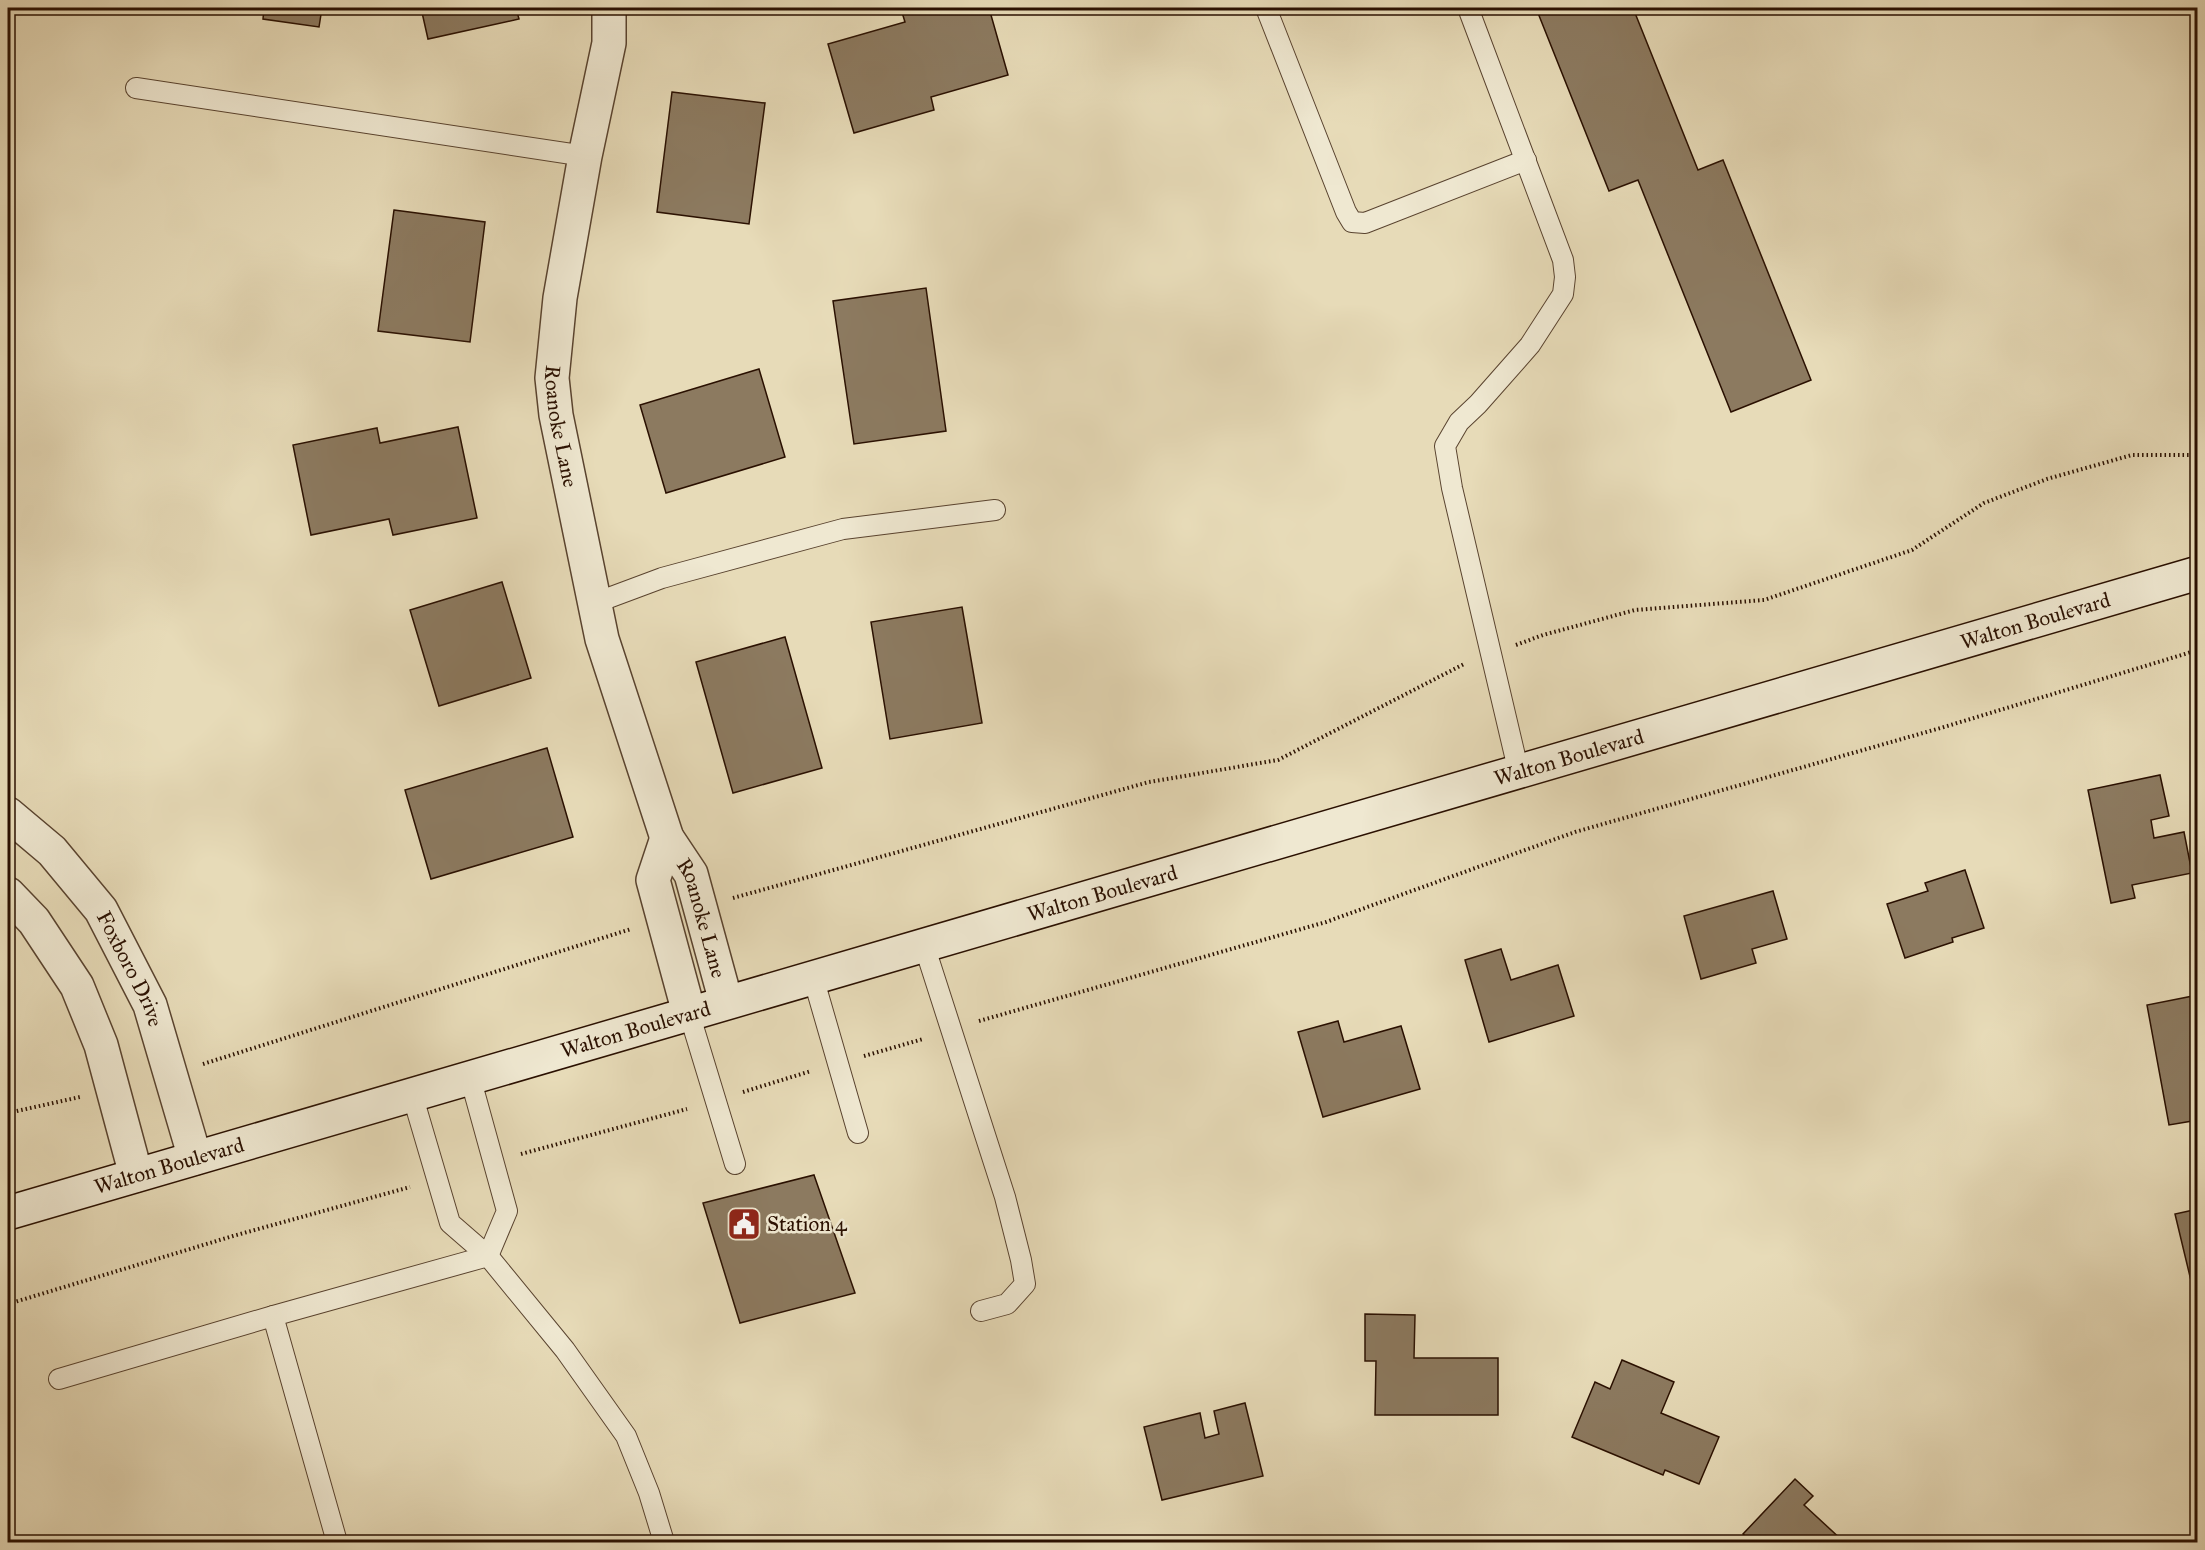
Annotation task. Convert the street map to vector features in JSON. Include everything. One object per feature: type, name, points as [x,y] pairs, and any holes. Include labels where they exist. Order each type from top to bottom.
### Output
[{"type":"main road","name":"Roanoke Lane","points":[[609,8],[609,44],[585,156],[560,298],[552,378],[556,415],[602,639],[667,838],[691,874],[726,1002]]},
{"type":"main road","name":"Walton Boulevard","points":[[8,1213],[2198,573]]},
{"type":"main road","name":"Foxboro Drive","points":[[8,814],[52,851],[101,910],[150,1005],[195,1158]]},
{"type":"main road","name":"Roanoke Lane","points":[[667,838],[653,880],[689,1013]]},
{"type":"main road","points":[[8,894],[34,921],[77,986],[101,1045],[136,1175]]},
{"type":"lane","points":[[1266,8],[1346,212],[1352,222],[1365,223],[1526,160]]},
{"type":"lane","points":[[1468,8],[1563,260],[1565,277],[1563,294],[1530,345],[1459,422],[1445,446],[1452,488],[1519,773]]},
{"type":"lane","points":[[136,88],[585,156]]},
{"type":"lane","points":[[595,603],[662,578],[843,529],[995,510]]},
{"type":"lane","points":[[924,945],[1005,1197],[1021,1260],[1024,1284],[1007,1304],[981,1311]]},
{"type":"lane","points":[[813,977],[858,1133]]},
{"type":"lane","points":[[689,1013],[735,1164]]},
{"type":"lane","points":[[470,1077],[507,1211],[488,1256]]},
{"type":"lane","points":[[412,1094],[450,1223],[488,1256],[565,1350],[626,1437],[649,1493],[664,1542]]},
{"type":"lane","points":[[59,1379],[488,1256]]},
{"type":"lane","points":[[273,1316],[338,1542]]},
{"type":"path","points":[[701,907],[1149,782],[1278,760],[1456,667],[1543,635],[1635,610],[1764,600],[1912,550],[1984,503],[2047,479],[2132,455],[2198,454]]},
{"type":"path","points":[[494,1162],[717,1100],[1326,922],[1575,832],[1944,727],[2198,650]]},
{"type":"path","points":[[170,1074],[664,919]]},
{"type":"path","points":[[8,1113],[113,1090]]},
{"type":"path","points":[[8,1304],[232,1236],[436,1180]]},
{"type":"building","points":[[264,8],[322,8],[319,27],[263,19]]},
{"type":"building","points":[[421,8],[516,8],[519,19],[428,39]]},
{"type":"building","points":[[989,8],[1008,75],[931,97],[934,110],[854,133],[828,44],[905,22],[901,9]]},
{"type":"building","points":[[1536,8],[1633,8],[1698,170],[1723,160],[1811,380],[1731,412],[1638,180],[1609,191]]},
{"type":"building","points":[[672,92],[765,103],[749,224],[657,212]]},
{"type":"building","points":[[394,210],[485,222],[470,342],[378,331]]},
{"type":"building","points":[[926,288],[946,431],[854,444],[833,301]]},
{"type":"building","points":[[759,369],[785,457],[666,493],[640,405]]},
{"type":"building","points":[[458,427],[477,518],[393,535],[389,519],[311,535],[293,445],[377,428],[380,443]]},
{"type":"building","points":[[502,582],[531,678],[439,706],[410,610]]},
{"type":"building","points":[[962,607],[982,723],[890,739],[871,622]]},
{"type":"building","points":[[785,637],[822,768],[733,793],[696,662]]},
{"type":"building","points":[[547,748],[573,837],[431,879],[405,790]]},
{"type":"building","points":[[2160,775],[2169,816],[2151,820],[2154,838],[2184,832],[2192,873],[2132,885],[2135,898],[2111,903],[2088,790]]},
{"type":"building","points":[[1965,870],[1984,928],[1952,938],[1953,942],[1905,958],[1887,904],[1928,891],[1925,883]]},
{"type":"building","points":[[1773,891],[1787,939],[1752,949],[1756,963],[1701,979],[1684,916]]},
{"type":"building","points":[[1501,949],[1511,980],[1558,965],[1574,1016],[1489,1042],[1465,960]]},
{"type":"building","points":[[2198,995],[2198,1120],[2169,1125],[2147,1005]]},
{"type":"building","points":[[1338,1021],[1344,1042],[1401,1026],[1420,1089],[1323,1117],[1298,1032]]},
{"type":"building","points":[[814,1175],[855,1293],[740,1323],[703,1203]]},
{"type":"building","points":[[2198,1209],[2198,1310],[2175,1214]]},
{"type":"building","points":[[1365,1314],[1415,1315],[1414,1358],[1498,1358],[1498,1415],[1375,1415],[1376,1361],[1365,1361]]},
{"type":"building","points":[[1622,1360],[1674,1382],[1661,1413],[1719,1437],[1699,1484],[1665,1470],[1663,1475],[1572,1437],[1595,1382],[1610,1389]]},
{"type":"building","points":[[1245,1403],[1263,1476],[1162,1500],[1144,1427],[1200,1413],[1205,1438],[1219,1434],[1214,1411]]},
{"type":"building","points":[[1795,1479],[1813,1496],[1804,1505],[1844,1542],[1752,1542],[1743,1534]]},
{"type":"place","name":"Station 4","points":[[744,1224]]}]
